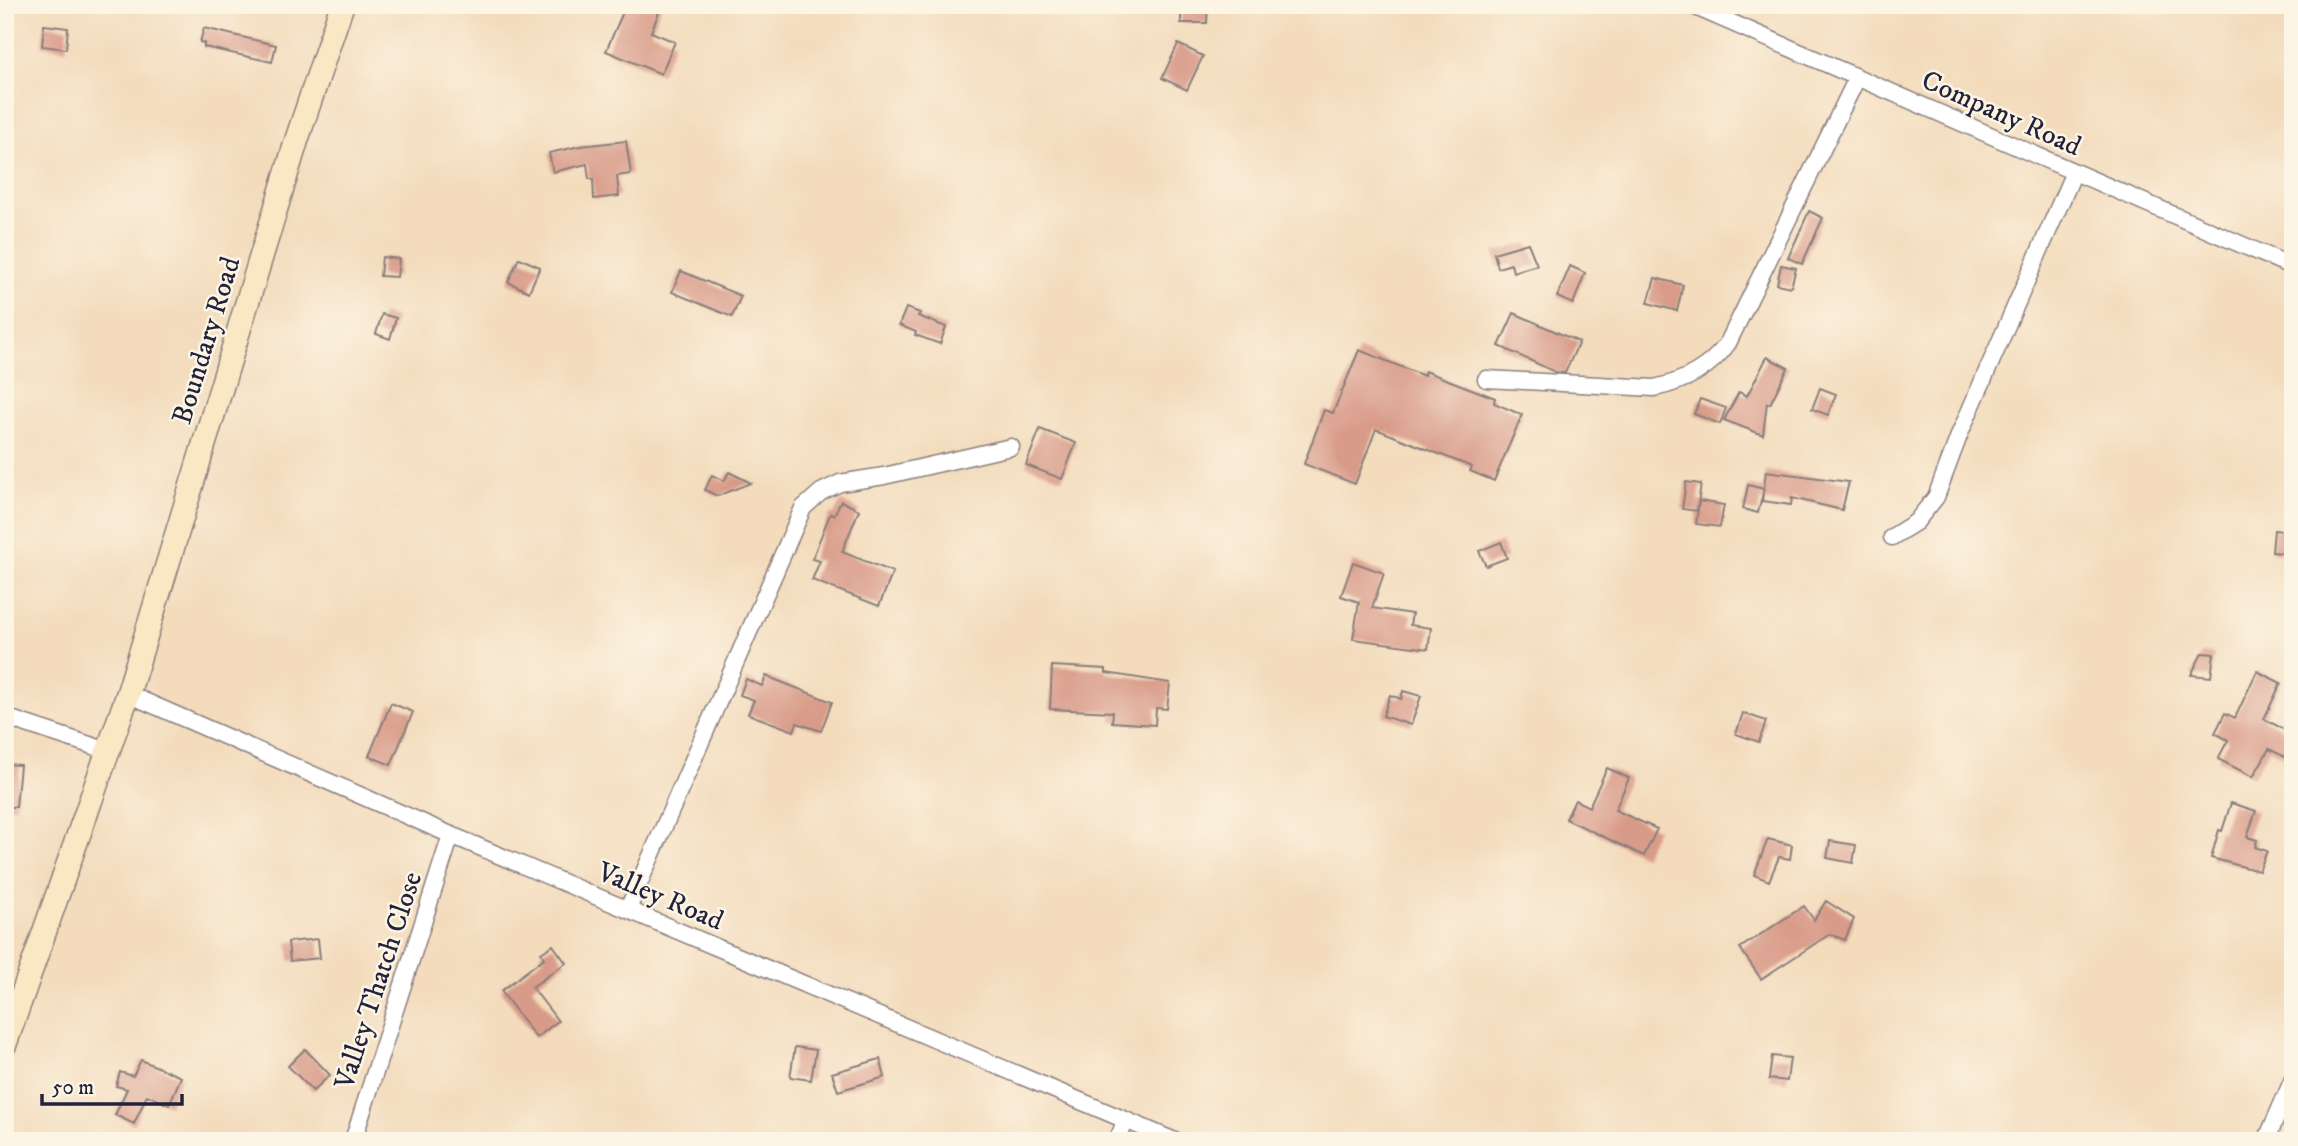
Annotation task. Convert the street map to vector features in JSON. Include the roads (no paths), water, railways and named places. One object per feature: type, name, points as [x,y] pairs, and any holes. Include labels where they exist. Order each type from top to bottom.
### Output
[{"type":"main road","name":"Boundary Road","points":[[6,1037],[128,694],[297,139],[342,5]]},
{"type":"street","name":"Company Road","points":[[1691,5],[2293,267]]},
{"type":"street","points":[[1486,379],[1654,388],[1672,384],[1712,363],[1728,343],[1857,78]]},
{"type":"street","points":[[1892,537],[1924,516],[1936,497],[1960,433],[2074,172]]},
{"type":"street","points":[[628,909],[803,508],[821,492],[840,483],[1010,447]]},
{"type":"street","name":"Valley Road","points":[[128,694],[451,835],[1175,1141]]},
{"type":"street","points":[[5,717],[108,751]]},
{"type":"street","name":"Valley Thatch Close","points":[[353,1141],[451,835]]},
{"type":"street","points":[[2266,1141],[2293,1079]]},
{"type":"street","points":[[1117,1141],[1126,1120]]}]
